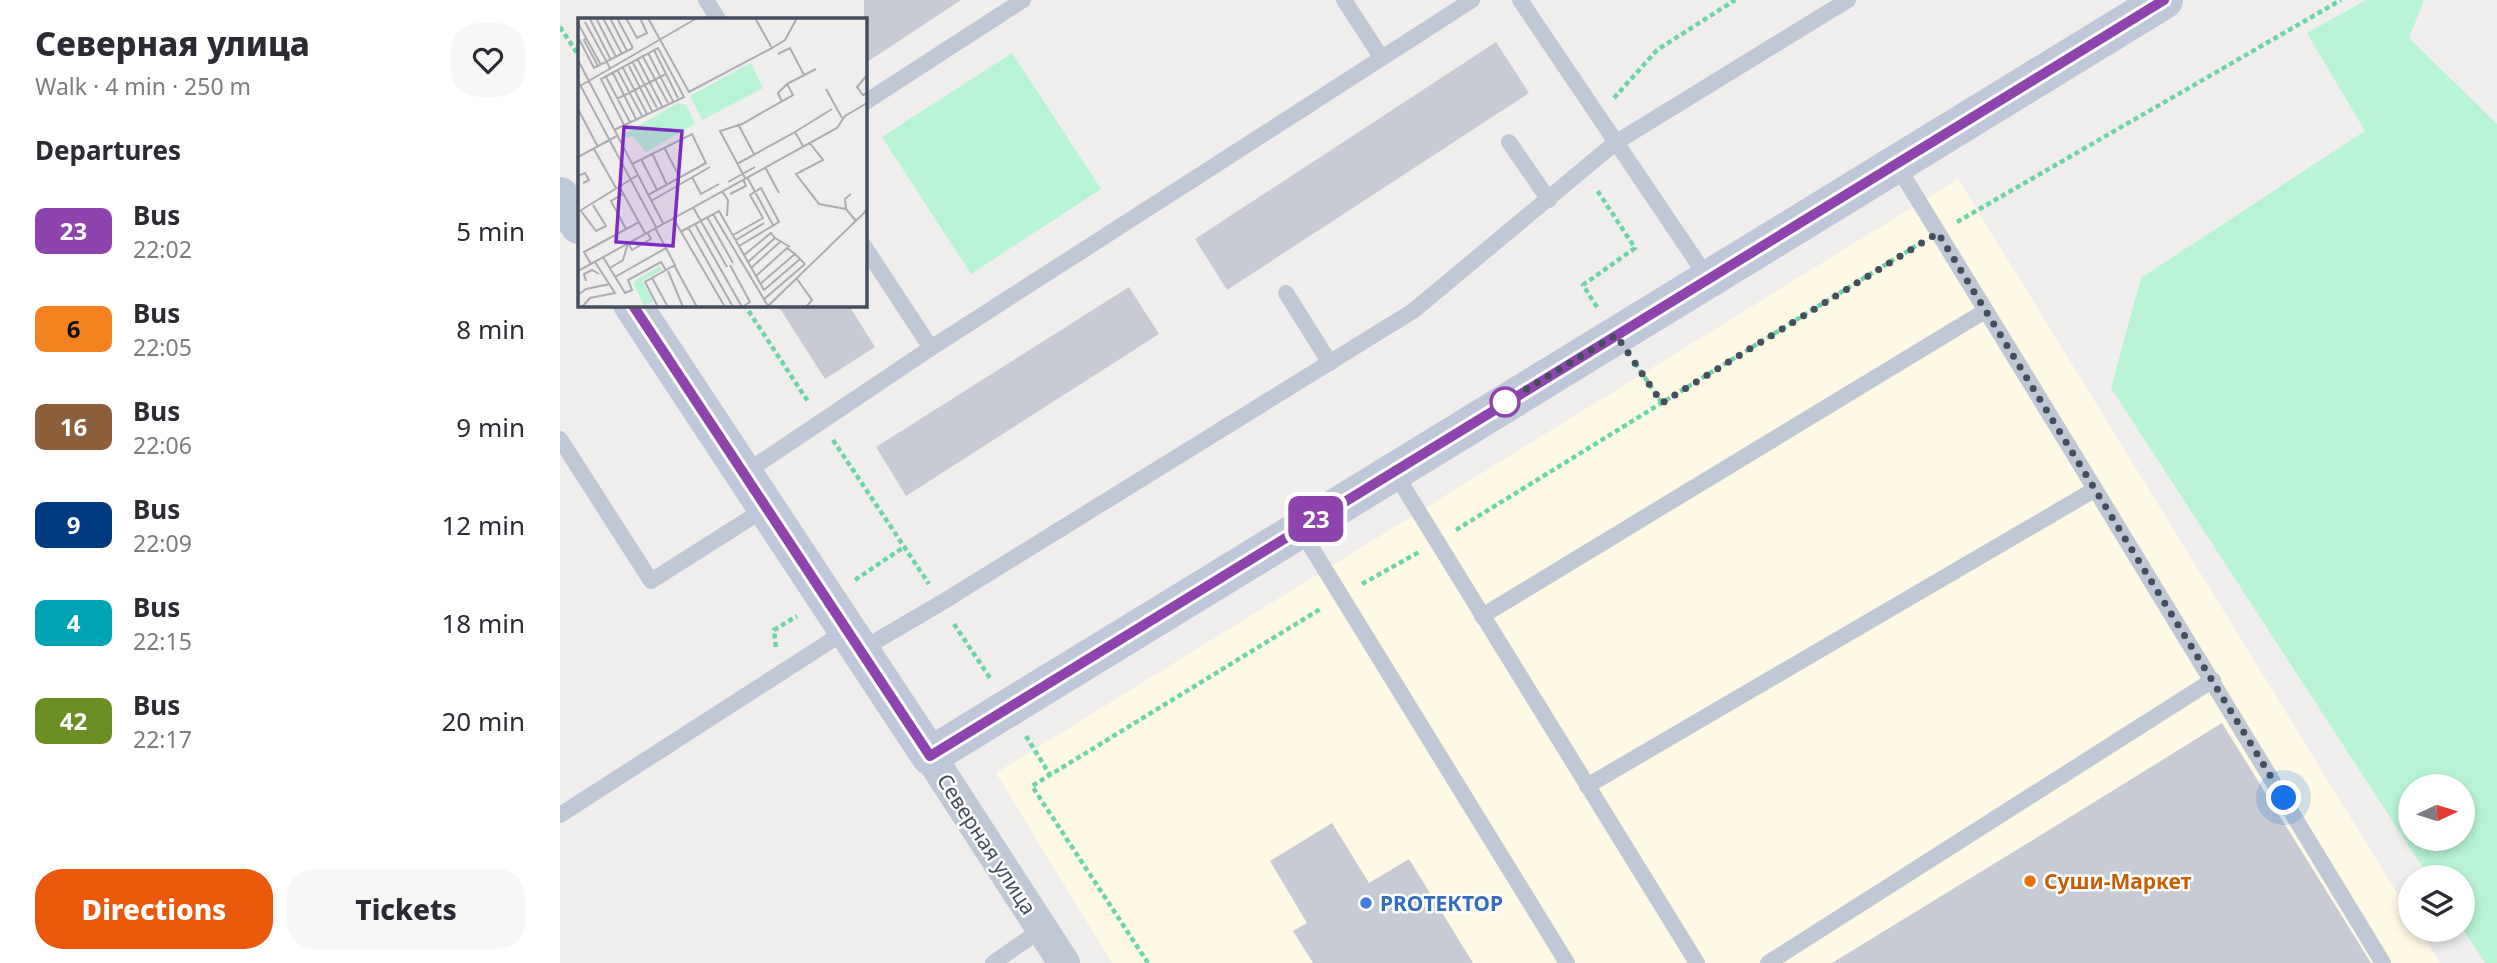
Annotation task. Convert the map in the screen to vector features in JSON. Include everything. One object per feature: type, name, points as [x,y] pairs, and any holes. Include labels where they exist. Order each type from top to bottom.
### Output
[{"type":"street","points":[[930,756],[2164,0]]},
{"type":"street","name":"Северная улица","points":[[633,306],[1064,963]]},
{"type":"lane","points":[[706,0],[717,18]]},
{"type":"lane","points":[[866,102],[1023,0]]},
{"type":"lane","points":[[1344,0],[1381,57]]},
{"type":"lane","points":[[743,474],[931,348],[1472,0]]},
{"type":"lane","points":[[1520,0],[1709,280]]},
{"type":"lane","points":[[560,816],[853,641],[941,603],[1413,311],[1615,143],[1848,0]]},
{"type":"lane","points":[[1509,142],[1549,200]]},
{"type":"lane","points":[[1896,164],[2213,680],[2383,963]]},
{"type":"lane","points":[[866,249],[931,348]]},
{"type":"lane","points":[[1286,293],[1330,363]]},
{"type":"lane","points":[[1482,616],[1985,311]]},
{"type":"lane","points":[[560,439],[651,581],[766,508]]},
{"type":"lane","points":[[1393,470],[1697,963]]},
{"type":"lane","points":[[1587,786],[2094,490]]},
{"type":"lane","points":[[1300,529],[1567,963]]},
{"type":"lane","points":[[1768,963],[2213,680]]},
{"type":"lane","points":[[993,963],[1042,929]]},
{"type":"path","points":[[1657,50],[1735,0]]},
{"type":"path","points":[[1147,963],[1032,786],[1341,596],[1437,542],[1938,233],[2341,0]]},
{"type":"path","points":[[560,27],[578,54]]},
{"type":"path","points":[[1585,170],[1635,248],[1583,285],[1662,403]]},
{"type":"path","points":[[745,306],[941,603],[1050,775]]},
{"type":"shaded area","points":[[1958,179],[2398,894],[2398,942],[2427,942],[2440,963],[1112,963],[996,773]]},
{"type":"green space","points":[[2366,0],[2424,0],[2409,38],[2497,124],[2497,963],[2485,963],[2471,942],[2475,942],[2475,865],[2421,865],[2412,851],[2475,851],[2475,774],[2398,774],[2398,829],[2111,388],[2141,278],[2365,131],[2307,33]]},
{"type":"green space","points":[[1012,53],[1101,189],[971,274],[882,137]]},
{"type":"building","points":[[864,0],[961,0],[866,63]]},
{"type":"building","points":[[1496,42],[1529,93],[1227,290],[1195,239]]},
{"type":"building","points":[[1129,287],[1159,334],[906,496],[876,447]]},
{"type":"building","points":[[778,306],[849,306],[875,347],[825,379]]},
{"type":"building","points":[[2222,723],[2371,963],[1832,963],[2054,827]]},
{"type":"building","name":"PROТЕКТОР","points":[[1332,823],[1369,883],[1409,859],[1473,963],[1313,963],[1293,931],[1307,923],[1270,861]]},
{"type":"bus line","name":"23","points":[[633,306],[930,756],[2164,0]]},
{"type":"place","name":"Суши-Маркет","points":[[2030,881]]},
{"type":"place","name":"PROТЕКТОР","points":[[1366,903]]},
{"type":"route","points":[[1505,402],[1616,335],[1662,403],[1938,233],[2284,798]]}]
